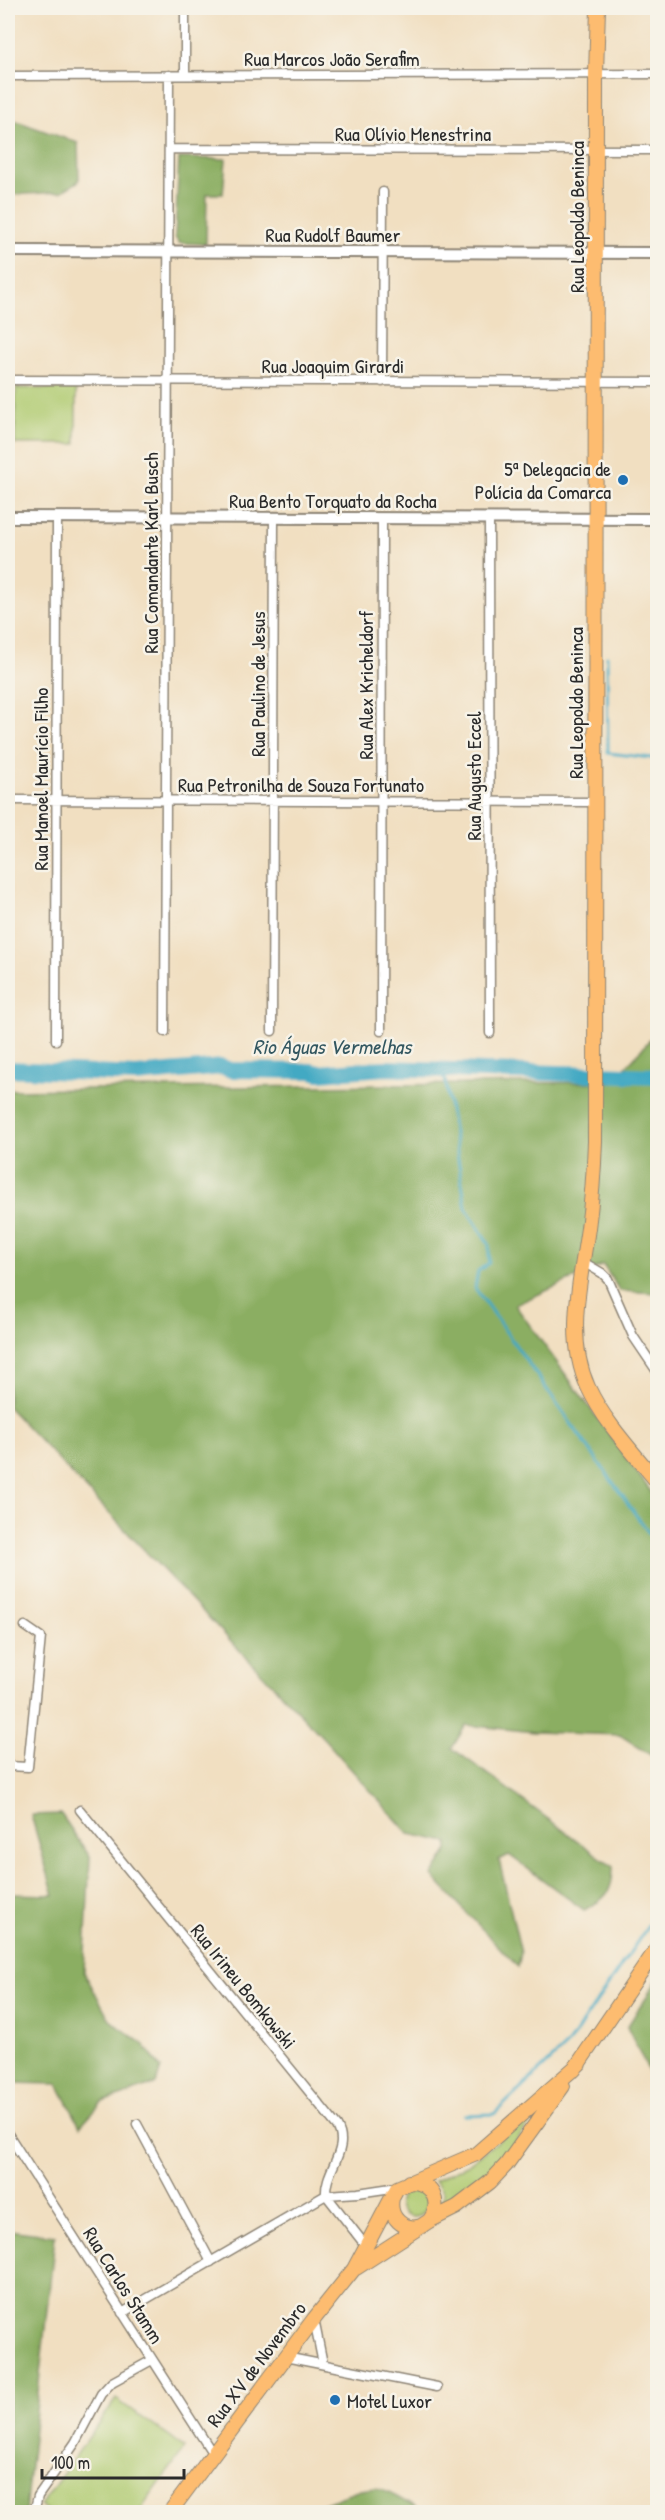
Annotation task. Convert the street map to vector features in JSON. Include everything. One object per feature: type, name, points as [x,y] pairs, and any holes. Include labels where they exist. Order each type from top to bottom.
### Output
[{"type":"main road","name":"Rua Leopoldo Beninca","points":[[598,8],[594,520],[594,1171],[576,1321],[582,1373],[594,1400],[657,1483]]},
{"type":"main road","name":"Rua XV de Novembro","points":[[354,2269],[474,2195],[506,2165],[579,2064],[657,1947]]},
{"type":"main road","name":"Rua XV de Novembro","points":[[170,2512],[285,2357],[354,2269],[400,2189],[476,2154],[579,2064]]},
{"type":"main road","points":[[422,2184],[433,2193],[436,2208],[427,2223],[410,2228],[397,2221],[391,2208],[400,2189],[422,2184]]},
{"type":"street","points":[[185,8],[185,75]]},
{"type":"street","name":"Rua Marcos João Serafim","points":[[8,76],[657,74]]},
{"type":"street","name":"Rua Comandante Karl Busch","points":[[165,1032],[169,75]]},
{"type":"street","name":"Rua Olívio Menestrina","points":[[169,148],[657,150]]},
{"type":"street","points":[[382,382],[383,192]]},
{"type":"street","name":"Rua Rudolf Baumer","points":[[8,251],[657,253]]},
{"type":"street","name":"Rua Joaquim Girardi","points":[[8,380],[657,382]]},
{"type":"street","name":"Rua Bento Torquato da Rocha","points":[[8,517],[657,519]]},
{"type":"street","name":"Rua Manoel Maurício Filho","points":[[56,1040],[57,517]]},
{"type":"street","name":"Rua Paulino de Jesus","points":[[272,1031],[274,518]]},
{"type":"street","name":"Rua Alex Kricheldorf","points":[[381,1031],[382,519]]},
{"type":"street","name":"Rua Augusto Eccel","points":[[489,519],[490,1033]]},
{"type":"street","name":"Rua Petronilha de Souza Fortunato","points":[[8,800],[595,801]]},
{"type":"street","points":[[583,1262],[608,1279],[633,1336],[657,1373]]},
{"type":"street","points":[[8,1766],[28,1767],[41,1637],[25,1626]]},
{"type":"street","name":"Rua Irineu Bomkowski","points":[[80,1810],[337,2126],[342,2145],[328,2180],[326,2194]]},
{"type":"street","points":[[137,2124],[211,2262]]},
{"type":"street","name":"Rua Carlos Stamm","points":[[8,2134],[213,2454]]},
{"type":"street","points":[[122,2313],[326,2194],[400,2189]]},
{"type":"street","points":[[326,2194],[366,2246]]},
{"type":"street","points":[[314,2319],[323,2364]]},
{"type":"street","points":[[285,2357],[437,2387]]},
{"type":"street","points":[[34,2512],[38,2496],[71,2450],[101,2394],[112,2382],[152,2360]]},
{"type":"green space","points":[[8,118],[78,143],[79,181],[61,192],[8,195]]},
{"type":"green space","points":[[179,158],[226,159],[223,194],[207,194],[206,244],[179,243],[175,237]]},
{"type":"green space","points":[[16,388],[76,389],[76,444],[15,444]]},
{"type":"green space","points":[[657,1032],[657,1293],[620,1291],[603,1265],[515,1305],[657,1500],[657,1759],[620,1735],[534,1732],[466,1725],[452,1748],[613,1867],[612,1883],[607,1894],[584,1910],[509,1855],[499,1860],[521,1953],[518,1967],[432,1876],[448,1850],[448,1842],[409,1834],[326,1741],[8,1407],[8,1090],[612,1082]]},
{"type":"green space","points":[[61,1814],[90,1857],[84,1972],[110,2020],[144,2045],[161,2068],[156,2084],[102,2102],[80,2126],[58,2084],[8,2083],[8,1894],[54,1895],[31,1815]]},
{"type":"green space","points":[[657,1980],[657,2088],[627,2027]]},
{"type":"green space","points":[[538,2109],[517,2141],[496,2166],[472,2188],[442,2208],[443,2193],[435,2180],[467,2165]]},
{"type":"green space","points":[[413,2189],[423,2193],[427,2203],[423,2213],[413,2217],[403,2213],[399,2203],[403,2193]]},
{"type":"green space","points":[[8,2230],[55,2236],[25,2512],[8,2512]]},
{"type":"green space","points":[[116,2399],[185,2448],[139,2512],[49,2512],[40,2506]]},
{"type":"green space","points":[[376,2488],[425,2512],[302,2512],[360,2490]]},
{"type":"waterway","points":[[607,656],[608,753],[652,758],[658,763]]},
{"type":"waterway","name":"Rio Águas Vermelhas","points":[[8,1069],[136,1075],[222,1067],[231,1070],[319,1073],[384,1068],[658,1076]]},
{"type":"waterway","points":[[438,1070],[445,1079],[466,1208],[489,1244],[489,1263],[478,1271],[475,1288],[658,1546]]},
{"type":"waterway","points":[[464,2115],[494,2114],[569,2043],[658,1911]]},
{"type":"place","name":"5ª Delegacia de Polícia da Comarca","points":[[623,480]]},
{"type":"place","name":"Motel Luxor","points":[[335,2400]]}]
